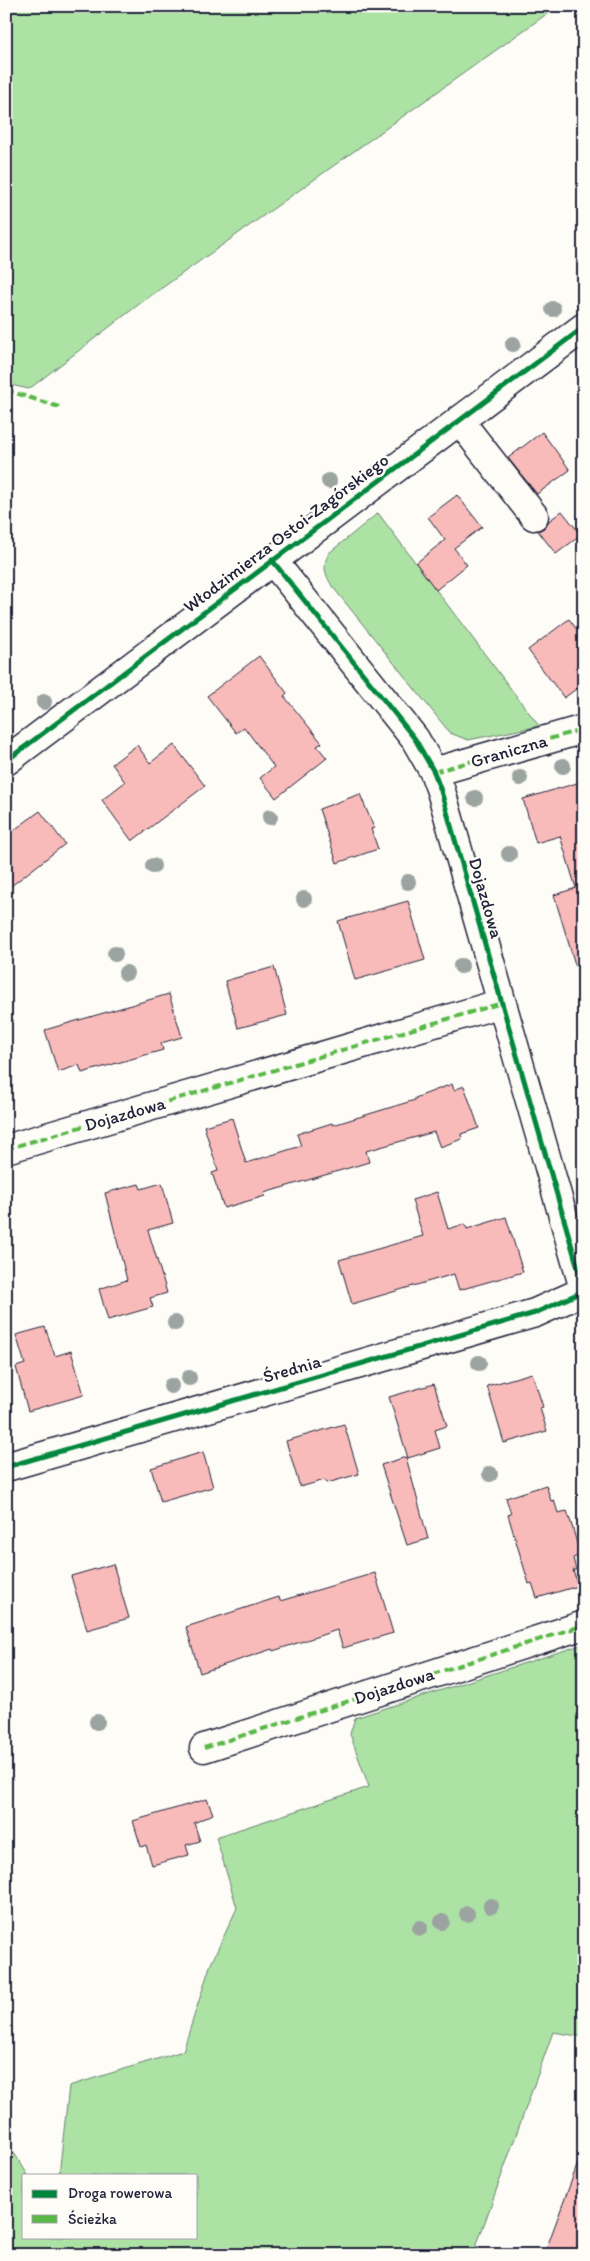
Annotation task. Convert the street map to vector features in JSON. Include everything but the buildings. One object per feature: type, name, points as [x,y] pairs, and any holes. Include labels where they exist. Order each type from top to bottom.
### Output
[{"type":"street","name":"Włodzimierza Ostoi-Zagórskiego","points":[[6,761],[584,328]]},
{"type":"street","points":[[459,420],[534,516]]},
{"type":"street","name":"Dojazdowa","points":[[272,560],[415,740],[434,772],[584,1290]]},
{"type":"street","name":"Graniczna","points":[[434,772],[584,729]]},
{"type":"street","name":"Dojazdowa","points":[[6,1150],[502,1003]]},
{"type":"street","name":"Średnia","points":[[6,1467],[535,1313],[584,1290]]},
{"type":"street","name":"Dojazdowa","points":[[204,1748],[584,1625]]},
{"type":"green space","points":[[6,6],[558,6],[138,305],[29,389],[6,384]]},
{"type":"green space","points":[[378,513],[539,726],[468,740],[450,733],[332,586],[325,570],[329,553]]},
{"type":"green space","points":[[584,1644],[584,2037],[553,2032],[473,2255],[6,2255],[6,2140],[27,2174],[22,2174],[22,2238],[198,2238],[198,2174],[59,2174],[69,2086],[183,2051],[210,1966],[237,1908],[216,1837],[369,1787],[350,1734],[355,1718]]},
{"type":"marked path","points":[[6,390],[59,407]]},
{"type":"marked path","points":[[434,772],[584,729]]},
{"type":"marked path","points":[[6,1149],[502,1003]]},
{"type":"marked path","points":[[204,1748],[584,1625]]},
{"type":"cycle path","points":[[6,761],[584,327]]},
{"type":"cycle path","points":[[272,560],[415,739],[434,772],[584,1289]]},
{"type":"cycle path","points":[[6,1467],[535,1313],[584,1291]]}]
